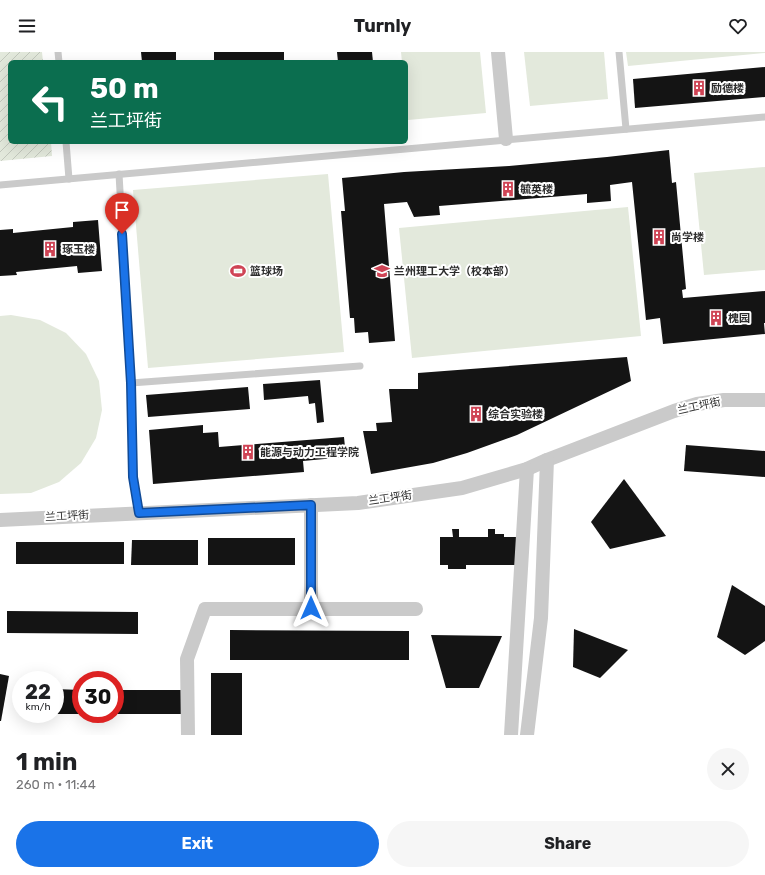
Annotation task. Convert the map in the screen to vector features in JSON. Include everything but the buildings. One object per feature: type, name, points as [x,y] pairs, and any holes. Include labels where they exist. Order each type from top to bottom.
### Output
[{"type":"street","points":[[498,52],[506,139]]},
{"type":"street","name":"兰工坪街","points":[[0,520],[358,503],[462,488],[527,469],[674,411],[698,404],[724,400],[765,400]]},
{"type":"street","points":[[527,735],[541,618],[547,460]]},
{"type":"street","points":[[511,735],[527,469]]},
{"type":"street","points":[[311,505],[311,608]]},
{"type":"street","points":[[188,735],[187,659],[206,609],[416,609]]},
{"type":"lane","points":[[619,52],[626,129]]},
{"type":"lane","points":[[0,185],[765,117]]},
{"type":"lane","points":[[66,144],[69,179]]},
{"type":"lane","points":[[119,174],[131,383],[133,477],[139,513]]},
{"type":"lane","points":[[131,383],[360,366]]},
{"type":"shaded area","points":[[0,52],[42,52],[43,60],[8,60],[8,144],[51,144],[52,156],[0,161]]},
{"type":"shaded area","points":[[401,52],[480,52],[486,113],[408,120],[408,60],[402,60]]},
{"type":"shaded area","points":[[524,52],[604,52],[608,99],[530,106]]},
{"type":"shaded area","points":[[626,52],[765,52],[765,53],[628,66]]},
{"type":"shaded area","points":[[765,167],[765,270],[704,275],[694,173]]},
{"type":"shaded area","name":"篮球场","points":[[328,174],[344,352],[148,368],[133,190]]},
{"type":"shaded area","points":[[628,207],[641,336],[412,358],[399,228]]},
{"type":"shaded area","points":[[11,315],[40,320],[66,333],[86,354],[99,381],[102,410],[96,438],[81,463],[59,482],[31,493],[0,494],[0,316]]},
{"type":"place","name":"励德楼","points":[[699,88]]},
{"type":"place","name":"毓英楼","points":[[508,189]]},
{"type":"place","name":"尚学楼","points":[[659,237]]},
{"type":"place","name":"琢玉楼","points":[[50,249]]},
{"type":"place","name":"篮球场","points":[[238,271]]},
{"type":"place","name":"兰州理工大学（校本部）","points":[[382,271]]},
{"type":"place","name":"槐园","points":[[716,318]]},
{"type":"place","name":"综合实验楼","points":[[476,414]]},
{"type":"place","name":"能源与动力工程学院","points":[[248,452]]},
{"type":"route","points":[[122,234],[131,383],[133,477],[139,513],[311,505],[311,608]]}]
